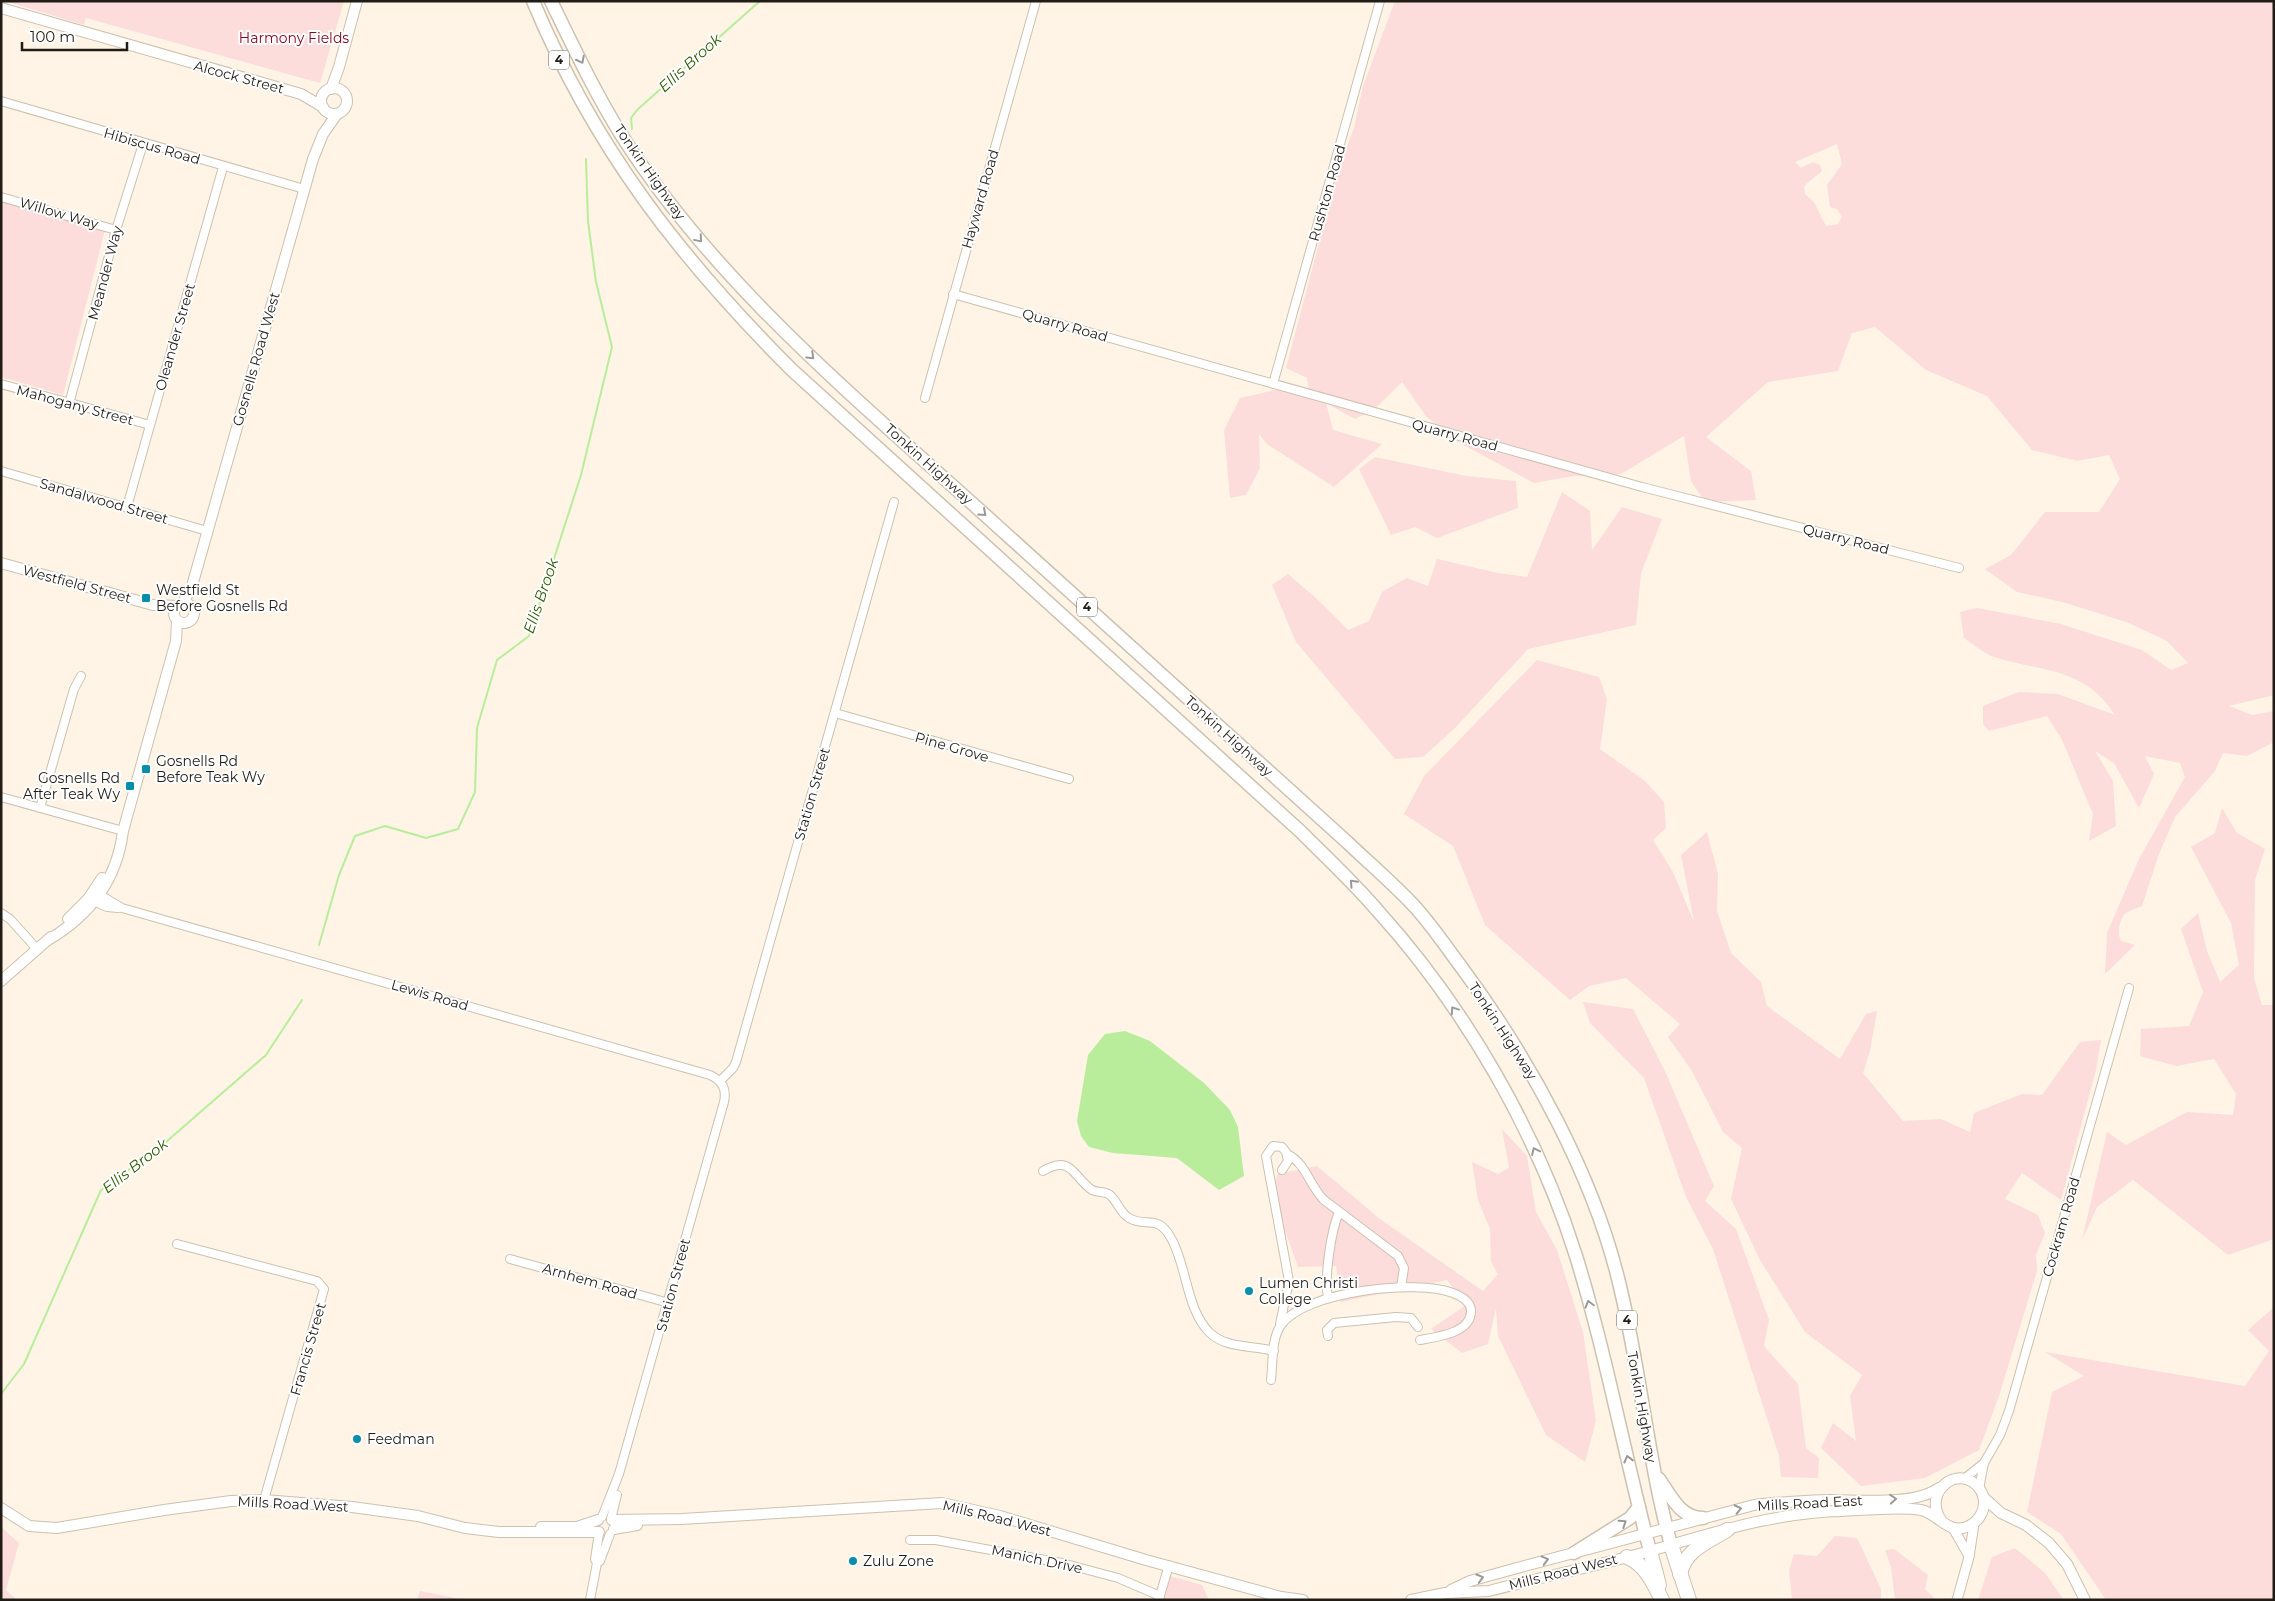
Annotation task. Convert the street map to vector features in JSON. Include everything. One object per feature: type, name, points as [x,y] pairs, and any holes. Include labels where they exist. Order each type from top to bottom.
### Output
[{"type":"highway","name":"Tonkin Highway","points":[[533,1],[564,72],[604,142],[670,237],[744,323],[799,377],[1293,824],[1378,910],[1415,954],[1481,1051],[1536,1150],[1576,1256],[1663,1600]]},
{"type":"highway","name":"Tonkin Highway","points":[[551,1],[592,84],[622,136],[686,223],[744,290],[829,373],[1347,842],[1416,908],[1438,934],[1484,998],[1530,1070],[1549,1106],[1590,1196],[1621,1290],[1666,1528],[1689,1600]]},
{"type":"highway","points":[[1654,1472],[1682,1512],[1694,1518],[1703,1518]]},
{"type":"highway","points":[[1574,1553],[1630,1518],[1639,1506]]},
{"type":"highway","points":[[1680,1574],[1688,1554],[1727,1530]]},
{"type":"highway","points":[[1626,1557],[1636,1561],[1644,1569],[1663,1600]]},
{"type":"main road","name":"Gosnells Road West","points":[[323,134],[323,108],[321,100],[339,67],[357,1]]},
{"type":"main road","name":"Alcock Street","points":[[2,9],[301,94],[323,108]]},
{"type":"main road","name":"Gosnells Road West","points":[[1,980],[94,897],[123,832],[176,641],[181,612],[192,586],[304,189],[323,134],[346,105],[339,67]]},
{"type":"main road","points":[[328,90],[337,89],[343,93]]},
{"type":"main road","name":"Alcock Street","points":[[301,94],[328,90]]},
{"type":"main road","points":[[323,108],[330,113],[337,114]]},
{"type":"main road","name":"Westfield Street","points":[[1,563],[181,612]]},
{"type":"main road","points":[[2001,1513],[1961,1528],[1953,1528],[1941,1520],[1935,1506],[1938,1490],[1950,1481],[1964,1479],[2001,1513],[2026,1525],[2050,1543],[2067,1564],[2085,1600]]},
{"type":"main road","name":"Mills Road East","points":[[1645,1533],[1774,1502],[1890,1500],[1928,1495],[1944,1484]]},
{"type":"main road","points":[[1976,1522],[1982,1513],[1981,1493]]},
{"type":"main road","name":"Mills Road West","points":[[1,1508],[28,1526],[57,1528],[164,1510],[231,1501],[264,1500],[352,1507],[418,1516],[465,1528],[498,1532],[531,1531],[563,1534],[585,1531],[606,1525],[942,1503],[994,1515],[1281,1597],[1303,1600]]},
{"type":"main road","name":"Mills Road East","points":[[1650,1551],[1727,1530],[1820,1511],[1922,1510],[1941,1520]]},
{"type":"main road","name":"Mills Road West","points":[[1445,1593],[1470,1581],[1645,1533]]},
{"type":"main road","name":"Mills Road West","points":[[1411,1600],[1445,1593],[1489,1591],[1650,1551]]},
{"type":"street","name":"Hayward Road","points":[[926,398],[953,294],[1036,1]]},
{"type":"street","name":"Rushton Road","points":[[1273,384],[1380,1]]},
{"type":"street","name":"Hibiscus Road","points":[[1,101],[143,144],[304,189]]},
{"type":"street","name":"Meander Way","points":[[69,404],[116,230],[143,144]]},
{"type":"street","name":"Oleander Street","points":[[127,507],[223,167]]},
{"type":"street","name":"Willow Way","points":[[1,197],[116,230]]},
{"type":"street","name":"Quarry Road","points":[[953,294],[1642,487],[1959,568]]},
{"type":"street","name":"Mahogany Street","points":[[1,384],[150,425]]},
{"type":"street","name":"Sandalwood Street","points":[[1,471],[207,531]]},
{"type":"street","name":"Station Street","points":[[590,1600],[619,1474],[669,1303],[725,1096],[720,1081],[733,1068],[736,1062],[894,502]]},
{"type":"street","points":[[40,808],[74,689],[82,676]]},
{"type":"street","name":"Pine Grove","points":[[835,713],[1069,779]]},
{"type":"street","points":[[1,797],[123,832]]},
{"type":"street","name":"Lewis Road","points":[[94,897],[122,908],[710,1074],[720,1081]]},
{"type":"street","points":[[1,913],[10,919],[37,949]]},
{"type":"street","name":"Cockram Road","points":[[1964,1479],[1984,1463],[2000,1435],[2009,1410],[2129,988]]},
{"type":"street","points":[[1271,1380],[1274,1351],[1289,1281],[1266,1156],[1269,1150],[1276,1146],[1282,1147],[1287,1154],[1300,1163],[1315,1190],[1339,1212],[1398,1256],[1404,1268],[1401,1287]]},
{"type":"street","points":[[1282,1170],[1288,1162],[1287,1154]]},
{"type":"street","points":[[1042,1171],[1055,1165],[1067,1166],[1091,1189],[1111,1196],[1126,1216],[1132,1220],[1150,1221],[1161,1226],[1174,1243],[1189,1293],[1208,1331],[1227,1344],[1257,1346],[1274,1351]]},
{"type":"street","points":[[1328,1298],[1327,1286],[1331,1239],[1339,1212]]},
{"type":"street","name":"Francis Street","points":[[177,1244],[317,1281],[324,1289],[264,1500]]},
{"type":"street","name":"Arnhem Road","points":[[510,1259],[669,1303]]},
{"type":"street","points":[[1280,1326],[1300,1309],[1328,1298],[1401,1287],[1421,1286],[1448,1291],[1465,1299],[1470,1306],[1471,1315],[1466,1326],[1455,1331],[1420,1340]]},
{"type":"street","points":[[1328,1336],[1327,1330],[1334,1324],[1388,1318],[1411,1318],[1418,1327]]},
{"type":"street","name":"Cockram Road","points":[[1981,1493],[1984,1463]]},
{"type":"street","points":[[1957,1600],[1976,1522]]},
{"type":"street","points":[[1953,1528],[1969,1557]]},
{"type":"street","name":"Manich Drive","points":[[910,1540],[936,1540],[1062,1563],[1118,1578],[1160,1598]]},
{"type":"street","points":[[1160,1598],[1169,1565]]},
{"type":"green space","name":"Harmony Fields","points":[[5,1],[344,1],[320,83],[86,18],[84,25]]},
{"type":"green space","points":[[1395,1],[2274,1],[2274,695],[2229,706],[2252,715],[2274,711],[2274,742],[2247,756],[2223,753],[2215,771],[2175,817],[2159,854],[2142,906],[2126,913],[2120,922],[2119,934],[2121,941],[2135,945],[2105,974],[2107,933],[2139,859],[2185,777],[2180,763],[2145,756],[2154,774],[2139,808],[2114,763],[2095,751],[2113,781],[2116,826],[2089,841],[2093,814],[2062,740],[2047,716],[1989,731],[1983,724],[1983,706],[2019,692],[2058,694],[2115,715],[2103,699],[2090,688],[2076,680],[2045,669],[1994,657],[1982,651],[1964,638],[1960,612],[1977,608],[2061,624],[2142,650],[2171,670],[2188,663],[2167,641],[2129,623],[2066,603],[2017,592],[1985,569],[2011,555],[2045,512],[2099,512],[2120,479],[2109,455],[2077,461],[2032,450],[1987,396],[1926,370],[1875,327],[1852,333],[1838,371],[1768,382],[1706,437],[1751,471],[1756,500],[1705,502],[1691,481],[1684,436],[1621,474],[1574,476],[1534,483],[1451,438],[1426,416],[1402,382],[1375,409],[1355,419],[1326,403],[1333,430],[1382,444],[1334,487],[1267,444],[1259,434],[1260,468],[1246,495],[1230,498],[1224,430],[1240,398],[1284,388],[1310,397],[1307,378],[1286,368],[1339,167],[1354,128],[1363,86]],"holes":[[[1837,144],[1842,164],[1827,185],[1830,207],[1837,209],[1842,217],[1838,224],[1826,226],[1814,202],[1805,194],[1804,186],[1822,171],[1820,165],[1813,162],[1801,168],[1795,162]]]},
{"type":"green space","points":[[1,201],[105,230],[63,395],[1,377]]},
{"type":"green space","points":[[1375,457],[1466,476],[1516,481],[1518,508],[1437,538],[1415,527],[1391,535],[1359,469]]},
{"type":"green space","points":[[1562,492],[1590,511],[1592,550],[1622,507],[1662,519],[1641,573],[1636,625],[1528,649],[1455,728],[1423,757],[1395,759],[1296,642],[1272,585],[1288,574],[1317,599],[1348,630],[1369,621],[1382,592],[1407,578],[1428,586],[1437,559],[1498,573],[1527,577]]},
{"type":"green space","points":[[1537,660],[1599,677],[1607,699],[1600,749],[1645,781],[1664,802],[1666,828],[1653,840],[1673,872],[1694,922],[1681,855],[1707,832],[1718,874],[1717,911],[1731,953],[1761,982],[1767,1006],[1840,1059],[1866,1014],[1877,1011],[1870,1051],[1863,1073],[1903,1121],[1941,1119],[1970,1132],[1974,1113],[2022,1094],[2042,1095],[2080,1042],[2101,1040],[2096,1070],[2061,1200],[2022,1173],[2005,1199],[2038,1215],[2045,1233],[2036,1255],[2037,1271],[1999,1396],[1979,1450],[1925,1478],[1861,1486],[1821,1448],[1833,1423],[1856,1441],[1850,1396],[1862,1375],[1805,1332],[1760,1260],[1731,1199],[1742,1148],[1723,1132],[1692,1071],[1668,1037],[1680,1024],[1626,978],[1589,986],[1570,1000],[1485,925],[1453,846],[1404,814],[1424,776]]},
{"type":"green space","points":[[2222,808],[2237,833],[2265,849],[2255,880],[2254,978],[2262,1005],[2274,1005],[2274,1239],[2228,1255],[2133,1180],[2097,1207],[2082,1240],[2107,1132],[2126,1145],[2187,1112],[2233,1115],[2236,1094],[2214,1059],[2176,1066],[2140,1056],[2141,1029],[2189,1026],[2203,992],[2181,929],[2198,913],[2207,951],[2220,982],[2239,965],[2231,923],[2191,847],[2215,833]]},
{"type":"green space","points":[[1583,1002],[1633,1009],[1665,1071],[1714,1186],[1705,1201],[1736,1229],[1769,1320],[1764,1346],[1798,1384],[1806,1448],[1819,1458],[1818,1478],[1781,1477],[1779,1456],[1713,1249],[1686,1197],[1644,1078],[1590,1023]]},
{"type":"green space","points":[[1502,1129],[1527,1156],[1536,1212],[1557,1250],[1583,1332],[1596,1421],[1585,1462],[1546,1435],[1498,1336],[1496,1308],[1488,1344],[1462,1353],[1431,1329],[1466,1305],[1447,1280],[1341,1302],[1336,1266],[1298,1267],[1273,1197],[1277,1174],[1317,1166],[1380,1219],[1483,1291],[1498,1274],[1491,1262],[1490,1229],[1478,1200],[1472,1162],[1498,1174],[1509,1168]]},
{"type":"green space","points":[[2274,1307],[2274,1600],[2106,1600],[2061,1534],[2027,1512],[2052,1392],[2084,1376],[2045,1352],[2245,1386],[2269,1351],[2248,1330]]},
{"type":"green space","points":[[1,1527],[19,1543],[6,1590],[17,1600],[1,1600]]},
{"type":"green space","points":[[1835,1536],[1857,1538],[1881,1589],[1881,1600],[1792,1600],[1789,1570],[1794,1554],[1817,1556]]},
{"type":"green space","points":[[2015,1548],[2045,1573],[2064,1600],[1978,1600],[1992,1557]]},
{"type":"green space","points":[[1894,1549],[1928,1575],[1925,1589],[1936,1600],[1895,1600],[1891,1567],[1885,1550]]},
{"type":"green space","points":[[1166,1575],[1202,1585],[1209,1600],[1161,1600]]},
{"type":"green space","points":[[420,1591],[465,1600],[417,1600]]},
{"type":"shaded area","points":[[1125,1031],[1150,1041],[1204,1083],[1230,1110],[1238,1127],[1244,1176],[1219,1190],[1177,1158],[1113,1153],[1089,1147],[1081,1136],[1077,1121],[1088,1055],[1105,1034]]},
{"type":"waterway","name":"Ellis Brook","points":[[632,129],[631,118],[638,109],[760,1]]},
{"type":"waterway","name":"Ellis Brook","points":[[319,945],[339,875],[355,836],[385,826],[426,838],[458,829],[475,792],[477,728],[497,660],[529,636],[581,475],[612,347],[596,282],[588,221],[586,159]]},
{"type":"waterway","name":"Ellis Brook","points":[[1,1394],[24,1364],[101,1190],[166,1142],[266,1055],[302,1000]]},
{"type":"place","name":"Westfield St Before Gosnells Rd","points":[[146,598]]},
{"type":"place","name":"Gosnells Rd Before Teak Wy","points":[[146,769]]},
{"type":"place","name":"Gosnells Rd After Teak Wy","points":[[130,786]]},
{"type":"place","name":"Lumen Christi College","points":[[1249,1291]]},
{"type":"place","name":"Feedman","points":[[357,1439]]},
{"type":"place","name":"Zulu Zone","points":[[853,1561]]}]
